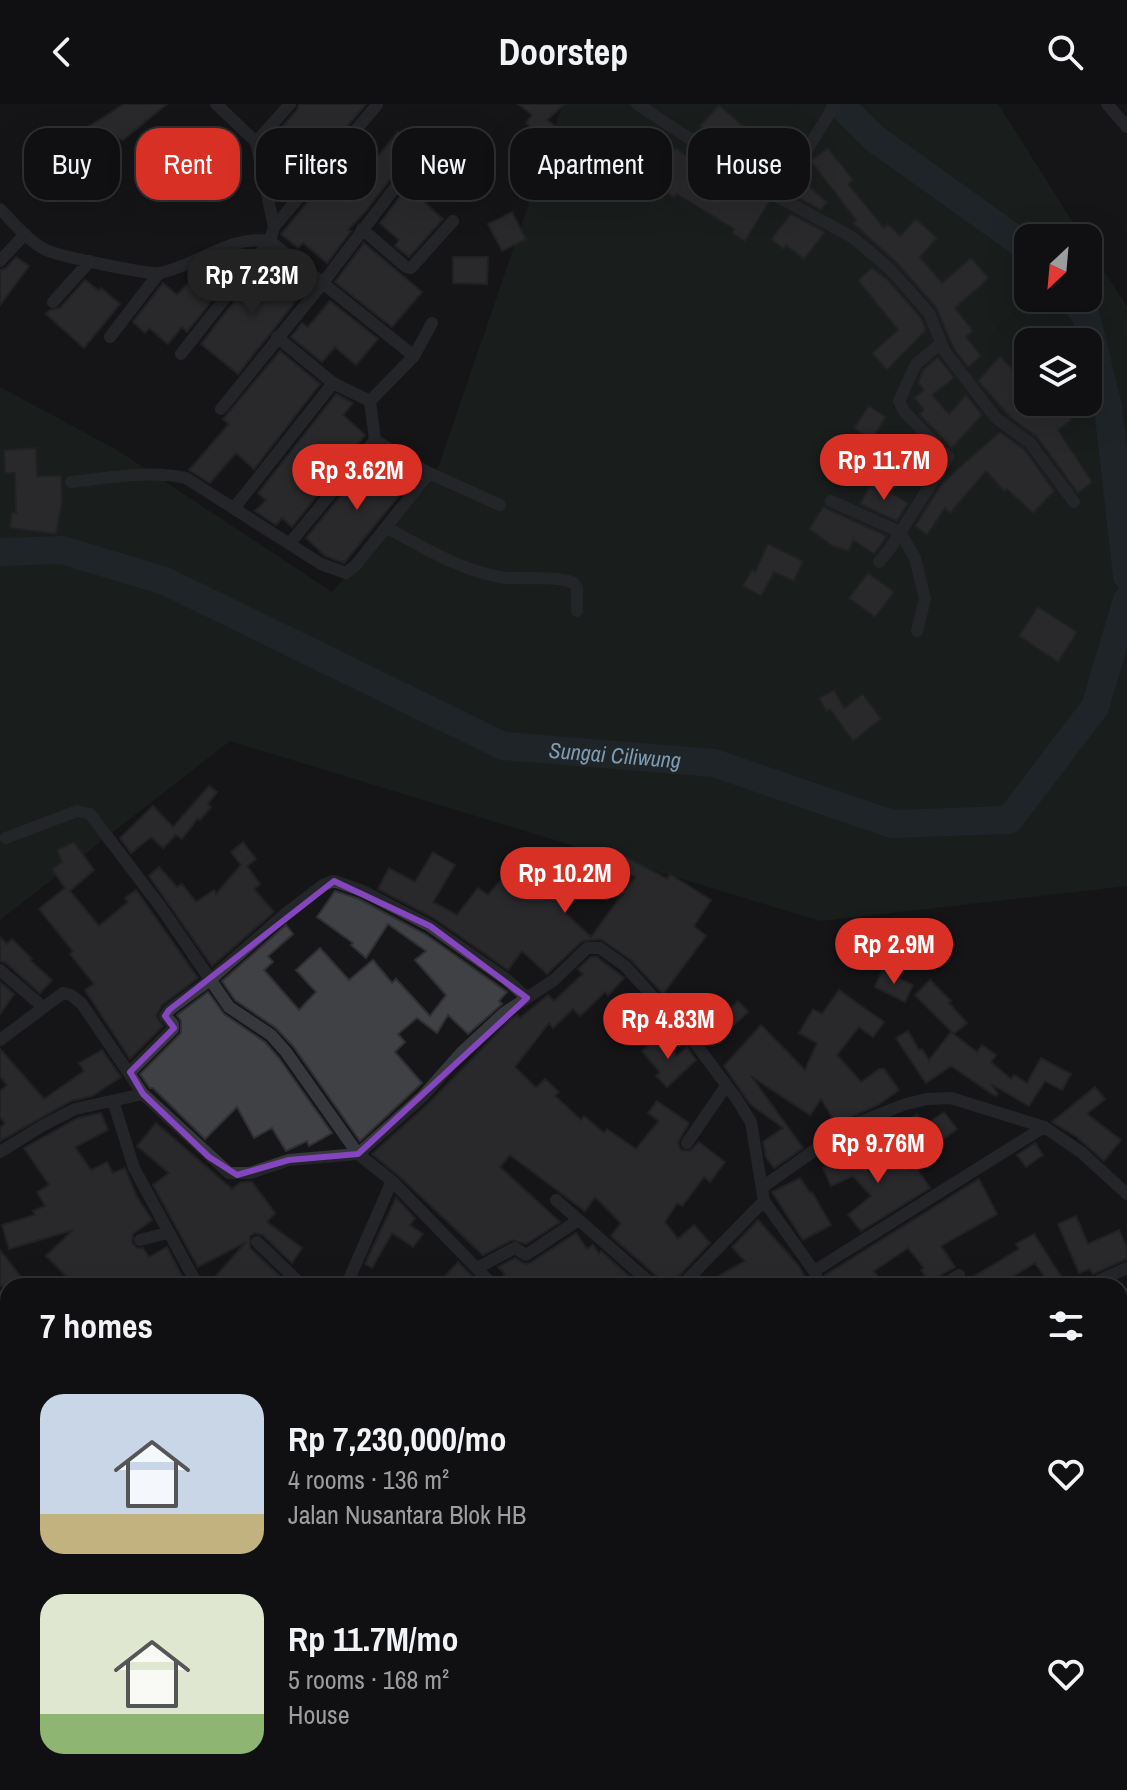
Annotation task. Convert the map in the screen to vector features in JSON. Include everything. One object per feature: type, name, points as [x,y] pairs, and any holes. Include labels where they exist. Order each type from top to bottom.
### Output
[{"type":"street","points":[[216,104],[256,142]]},
{"type":"street","points":[[269,128],[290,104]]},
{"type":"street","points":[[637,104],[688,138]]},
{"type":"street","points":[[810,145],[835,104]]},
{"type":"street","points":[[1107,104],[1127,127]]},
{"type":"street","points":[[181,354],[270,241],[274,227],[377,105]]},
{"type":"street","points":[[221,409],[322,284],[392,190]]},
{"type":"street","points":[[268,200],[274,227]]},
{"type":"street","points":[[784,200],[852,237],[889,268],[929,313],[945,352],[996,418],[1030,443],[1074,502]]},
{"type":"street","points":[[0,209],[46,250],[159,273]]},
{"type":"street","points":[[362,229],[411,268],[453,221]]},
{"type":"street","points":[[0,261],[25,234]]},
{"type":"street","points":[[110,337],[159,273],[228,244],[255,239],[270,241],[414,356]]},
{"type":"street","points":[[53,302],[90,261]]},
{"type":"street","points":[[370,401],[414,356],[432,323]]},
{"type":"street","points":[[277,337],[333,383],[370,401]]},
{"type":"street","points":[[879,562],[948,457],[904,411],[899,401],[916,364],[941,343]]},
{"type":"street","points":[[235,507],[333,383]]},
{"type":"street","points":[[290,543],[375,440],[370,401]]},
{"type":"street","points":[[375,440],[429,473],[500,505]]},
{"type":"street","points":[[71,482],[168,474],[186,478],[321,564],[346,573],[387,528],[429,473]]},
{"type":"street","points":[[831,501],[900,532],[915,558],[925,599],[917,631]]},
{"type":"street","points":[[387,528],[470,569],[522,580],[569,581],[577,588],[577,611]]},
{"type":"street","points":[[6,838],[77,811],[90,814],[160,906],[229,1007],[271,1035],[358,1154],[392,1181],[486,1278]]},
{"type":"street","points":[[130,1072],[173,1029],[166,1013],[210,980],[285,914],[323,885],[334,881],[363,891],[430,926],[506,979],[527,998]]},
{"type":"street","points":[[0,1040],[63,993],[71,995],[100,1028],[143,1094],[229,1173],[250,1173],[289,1160],[358,1154],[423,1096],[493,1023],[554,980],[578,954],[587,948],[600,948],[625,966],[695,1043],[751,1122],[764,1186],[764,1201],[817,1278]]},
{"type":"street","points":[[0,970],[43,1007]]},
{"type":"street","points":[[687,1143],[726,1086]]},
{"type":"street","points":[[0,1152],[75,1109],[143,1094]]},
{"type":"street","points":[[764,1186],[849,1126],[906,1104],[951,1098],[1044,1127],[1081,1152],[1127,1194]]},
{"type":"street","points":[[113,1101],[129,1157],[193,1278]]},
{"type":"street","points":[[814,1271],[1044,1127]]},
{"type":"street","points":[[350,1278],[392,1181]]},
{"type":"street","points":[[556,1200],[645,1278]]},
{"type":"street","points":[[689,1278],[764,1201]]},
{"type":"street","points":[[477,1268],[515,1248],[526,1255],[577,1221]]},
{"type":"street","points":[[140,1240],[167,1233]]},
{"type":"street","points":[[257,1242],[295,1278]]},
{"type":"street","points":[[1104,1278],[1127,1268]]},
{"type":"street","points":[[954,1278],[959,1275]]},
{"type":"highlighted area","points":[[334,881],[430,926],[527,998],[358,1154],[289,1160],[237,1175],[209,1157],[143,1094],[130,1072],[174,1028],[165,1016],[169,1010]]},
{"type":"shaded area","points":[[563,104],[998,104],[1074,224],[1014,224],[1014,312],[1102,312],[1102,267],[1127,307],[1127,886],[820,921],[230,741],[0,920],[0,387],[117,450],[332,592],[436,474],[530,200],[672,200],[672,128],[555,128]]},
{"type":"building","points":[[124,104],[167,104],[123,140],[120,139],[120,128],[87,128]]},
{"type":"building","points":[[299,104],[366,104],[346,128],[281,128]]},
{"type":"building","points":[[518,104],[565,104],[547,120],[554,125],[552,128],[533,128],[526,123],[532,115]]},
{"type":"building","points":[[719,105],[745,128],[702,128],[700,126]]},
{"type":"building","points":[[392,139],[392,177],[376,198],[376,152],[379,155]]},
{"type":"building","points":[[676,148],[688,157],[688,200],[769,202],[745,241],[732,233],[734,229],[677,194],[672,196],[672,151]]},
{"type":"building","points":[[828,148],[853,180],[848,184],[884,228],[888,224],[900,236],[916,219],[937,238],[920,257],[942,283],[971,258],[989,278],[955,308],[973,331],[966,337],[981,356],[968,367],[953,347],[936,307],[896,262],[853,223],[856,220],[811,161]]},
{"type":"building","points":[[810,188],[827,202],[821,210],[803,200],[810,200]]},
{"type":"building","points":[[309,200],[374,200],[348,230],[351,231],[327,263],[303,243],[298,248],[281,234]]},
{"type":"building","points":[[397,200],[428,200],[425,203],[443,219],[409,257],[395,246],[399,240],[380,223]]},
{"type":"building","points":[[512,212],[526,239],[502,251],[488,224]]},
{"type":"building","points":[[791,214],[825,232],[804,259],[786,245],[784,249],[771,239]]},
{"type":"building","points":[[364,243],[422,292],[392,327],[335,282]]},
{"type":"building","points":[[16,257],[29,266],[0,305],[0,270]]},
{"type":"building","points":[[453,257],[488,257],[487,284],[453,283]]},
{"type":"building","points":[[266,260],[304,291],[238,374],[201,344]]},
{"type":"building","points":[[872,268],[889,281],[921,318],[926,330],[887,370],[872,353],[898,330],[858,280]]},
{"type":"building","points":[[85,280],[99,291],[101,288],[120,304],[84,348],[46,314],[60,308]]},
{"type":"building","points":[[191,280],[213,299],[187,332],[182,327],[168,344],[149,328],[145,333],[133,322],[163,283],[177,295]]},
{"type":"building","points":[[330,301],[378,339],[356,365],[335,347],[322,362],[291,337],[302,323],[308,327]]},
{"type":"building","points":[[280,351],[320,384],[254,469],[236,453],[210,483],[189,470],[229,424],[223,419]]},
{"type":"building","points":[[1000,356],[1014,371],[1014,416],[1068,416],[1071,420],[1058,430],[1092,482],[1078,493],[1037,437],[1011,418],[978,381]]},
{"type":"building","points":[[938,357],[954,378],[932,395],[949,414],[966,395],[982,415],[952,448],[919,414],[924,410],[914,398],[924,390],[918,382],[923,370]]},
{"type":"building","points":[[336,394],[353,403],[343,415],[365,435],[292,527],[282,518],[276,525],[255,511],[266,500],[258,493]]},
{"type":"building","points":[[869,406],[886,417],[871,440],[854,428]]},
{"type":"building","points":[[1000,432],[1024,449],[1054,491],[1033,513],[1007,489],[1004,491],[986,471],[950,513],[945,508],[927,535],[915,526],[943,482]]},
{"type":"building","points":[[914,434],[929,450],[914,466],[899,450]]},
{"type":"building","points":[[36,448],[37,476],[61,476],[62,502],[56,534],[10,528],[12,512],[16,513],[15,473],[5,473],[4,450]]},
{"type":"building","points":[[369,461],[387,475],[395,467],[411,481],[344,563],[325,556],[306,538]]},
{"type":"building","points":[[872,482],[908,503],[897,521],[860,504]]},
{"type":"building","points":[[824,506],[887,536],[874,554],[853,540],[849,551],[833,546],[809,529]]},
{"type":"building","points":[[768,544],[803,561],[794,581],[774,572],[761,596],[743,586],[752,570],[755,572]]},
{"type":"building","points":[[868,573],[894,592],[875,617],[849,598]]},
{"type":"building","points":[[1038,607],[1077,632],[1058,662],[1019,636]]},
{"type":"building","points":[[834,690],[844,708],[863,694],[881,719],[853,741],[830,709],[826,711],[819,698]]},
{"type":"building","points":[[209,786],[217,792],[208,804],[211,807],[182,839],[176,835],[163,848],[151,837],[131,853],[120,838],[153,806],[173,827]]},
{"type":"building","points":[[74,842],[94,870],[70,891],[99,926],[128,902],[125,898],[136,890],[198,978],[162,1005],[156,1016],[163,1026],[130,1059],[85,990],[94,984],[70,954],[73,951],[39,909],[65,888],[52,869],[62,862],[57,850]]},
{"type":"building","points":[[243,842],[256,859],[247,866],[260,884],[254,889],[274,912],[212,966],[149,876],[159,867],[177,887],[182,884],[196,902],[214,890],[216,894],[241,865],[231,852]]},
{"type":"building","points":[[612,849],[667,879],[670,874],[711,900],[694,926],[706,936],[663,994],[631,960],[601,939],[582,941],[547,974],[522,951],[508,970],[434,918],[378,889],[389,868],[415,882],[433,852],[455,865],[433,902],[457,915],[478,888],[488,895],[513,866],[516,869],[529,850],[570,877],[575,870],[589,882],[564,912],[591,937],[635,877],[605,860]]},
{"type":"building","points":[[335,891],[359,899],[425,934],[507,992],[499,1001],[502,1004],[468,1034],[448,1015],[437,1033],[417,1018],[398,1034],[405,1042],[395,1052],[422,1083],[360,1141],[293,1046],[276,1028],[235,1000],[222,981],[286,925],[293,934],[268,956],[273,962],[264,970],[299,1010],[316,992],[296,970],[320,948],[349,980],[373,960],[392,983],[396,979],[430,1016],[446,995],[415,960],[426,951],[388,924],[366,958],[351,945],[353,943],[317,917]]},
{"type":"building","points":[[0,937],[7,944],[12,939],[52,980],[40,993],[0,961]]},
{"type":"building","points":[[591,957],[597,957],[624,978],[608,996],[605,992],[580,1016],[573,1009],[553,1028],[549,1023],[515,1067],[536,1088],[545,1079],[559,1092],[555,1096],[581,1120],[584,1116],[604,1133],[607,1129],[636,1149],[659,1121],[648,1113],[657,1101],[689,1123],[678,1142],[681,1150],[690,1151],[699,1142],[725,1162],[710,1182],[704,1177],[682,1206],[677,1203],[665,1222],[678,1239],[694,1225],[710,1243],[677,1278],[659,1278],[611,1236],[621,1223],[595,1197],[585,1211],[510,1155],[500,1167],[560,1222],[526,1244],[512,1240],[483,1255],[372,1154],[429,1103],[510,1020],[517,1015],[520,1018],[548,995],[554,1001],[583,974],[578,969]]},
{"type":"building","points":[[882,971],[913,985],[905,1002],[875,987]]},
{"type":"building","points":[[930,980],[967,1023],[954,1034],[915,995]]},
{"type":"building","points":[[0,982],[14,994],[0,1014]]},
{"type":"building","points":[[839,990],[884,1022],[873,1037],[859,1027],[837,1055],[861,1082],[879,1069],[884,1069],[899,1090],[878,1105],[836,1124],[821,1099],[810,1115],[751,1076],[803,1148],[774,1168],[766,1157],[763,1142],[783,1128],[750,1104],[724,1066],[761,1025],[805,1070],[817,1043],[799,1033],[813,1009],[822,1014]]},
{"type":"building","points":[[208,992],[224,1014],[265,1042],[332,1133],[309,1146],[307,1141],[286,1151],[272,1128],[254,1138],[237,1107],[205,1139],[150,1088],[140,1074],[181,1033],[181,1021],[177,1015]]},
{"type":"building","points":[[704,994],[724,1014],[738,1001],[748,1012],[722,1036],[705,1019],[698,1026],[685,1013]]},
{"type":"building","points":[[640,996],[651,1008],[630,1024],[620,1011]]},
{"type":"building","points":[[908,1031],[929,1060],[951,1032],[977,1052],[982,1045],[996,1055],[991,1062],[1011,1079],[1014,1075],[1027,1083],[1041,1058],[1071,1074],[1062,1090],[1045,1081],[1029,1106],[991,1084],[998,1094],[995,1096],[951,1066],[926,1083],[896,1038]]},
{"type":"building","points":[[660,1036],[677,1056],[687,1047],[696,1060],[667,1087],[656,1076],[660,1072],[642,1051]]},
{"type":"building","points":[[0,1049],[44,1099],[84,1071],[79,1063],[102,1050],[121,1077],[92,1096],[71,1101],[0,1141],[0,1128],[5,1123],[0,1117],[0,1091],[7,1085],[0,1077]]},
{"type":"building","points":[[1095,1087],[1105,1099],[1087,1114],[1121,1140],[1104,1161],[1077,1137],[1052,1122]]},
{"type":"building","points":[[944,1112],[957,1129],[928,1151],[906,1123],[917,1114],[925,1125]]},
{"type":"building","points":[[101,1113],[108,1130],[75,1147],[91,1170],[107,1162],[113,1173],[125,1168],[137,1197],[152,1220],[133,1234],[132,1243],[137,1248],[143,1248],[149,1257],[167,1247],[182,1276],[68,1278],[46,1256],[73,1230],[9,1249],[2,1225],[35,1215],[33,1211],[45,1206],[37,1192],[49,1185],[24,1148],[78,1118]]},
{"type":"building","points":[[156,1123],[232,1189],[241,1182],[252,1182],[275,1213],[267,1222],[302,1248],[292,1263],[263,1235],[255,1233],[250,1236],[250,1248],[282,1278],[214,1278],[246,1242],[198,1267],[153,1185],[169,1173],[137,1146]]},
{"type":"building","points":[[1035,1143],[1043,1155],[1026,1167],[1017,1155]]},
{"type":"building","points":[[888,1150],[911,1170],[916,1167],[930,1188],[861,1231],[848,1215],[871,1196],[853,1176],[831,1186],[823,1168],[860,1151],[870,1172]]},
{"type":"building","points":[[800,1178],[831,1225],[803,1240],[772,1192]]},
{"type":"building","points":[[979,1179],[997,1214],[941,1246],[955,1267],[936,1278],[926,1278],[921,1270],[924,1268],[908,1248],[874,1271],[877,1278],[826,1278],[825,1275]]},
{"type":"building","points":[[396,1198],[415,1218],[410,1225],[423,1234],[413,1247],[392,1233],[372,1268],[365,1264]]},
{"type":"building","points":[[1076,1216],[1088,1244],[1119,1230],[1127,1248],[1127,1259],[1093,1274],[1090,1269],[1079,1273],[1058,1224]]},
{"type":"building","points":[[758,1220],[799,1266],[806,1278],[722,1278],[720,1275],[745,1261],[732,1247]]},
{"type":"building","points":[[576,1233],[587,1249],[593,1245],[599,1254],[601,1251],[631,1278],[502,1278],[505,1274],[498,1267],[515,1258],[525,1264]]},
{"type":"building","points":[[1034,1234],[1062,1278],[1045,1278],[1035,1263],[1011,1278],[971,1278],[1019,1249],[1016,1244]]},
{"type":"building","points":[[0,1250],[22,1278],[0,1278]]},
{"type":"building","points":[[458,1262],[472,1276],[470,1278],[443,1278]]},
{"type":"waterway","name":"Sungai Ciliwung","points":[[840,104],[874,138],[1014,238]]},
{"type":"waterway","name":"Sungai Ciliwung","points":[[1083,312],[1108,407],[1127,576]]},
{"type":"waterway","name":"Sungai Ciliwung","points":[[0,552],[62,550],[165,581],[503,746],[714,763],[892,824],[1009,820],[1095,707],[1127,600]]}]
